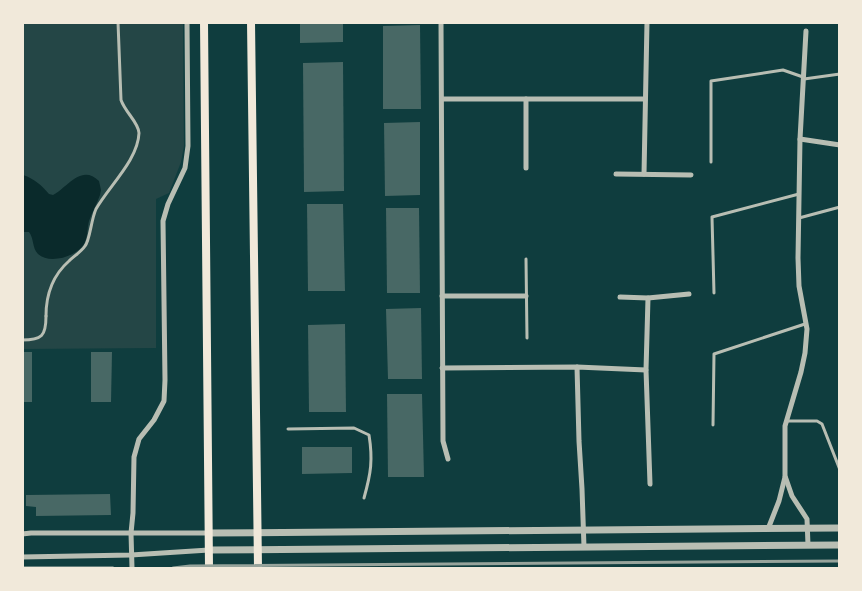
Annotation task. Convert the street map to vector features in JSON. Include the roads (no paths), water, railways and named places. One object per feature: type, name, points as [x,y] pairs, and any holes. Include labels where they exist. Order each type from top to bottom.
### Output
[{"type":"main road","points":[[204,22],[208,568]]},
{"type":"main road","points":[[251,22],[258,568]]},
{"type":"street","points":[[132,568],[131,533],[134,512],[134,457],[139,439],[154,420],[164,400],[166,380],[163,221],[168,204],[185,168],[188,146],[187,22]]},
{"type":"street","points":[[441,22],[443,441],[448,459]]},
{"type":"street","points":[[644,174],[646,22]]},
{"type":"street","points":[[768,529],[779,501],[785,476],[786,421],[805,353],[806,324],[799,286],[798,258],[800,140],[806,31]]},
{"type":"street","points":[[526,99],[526,168]]},
{"type":"street","points":[[442,100],[645,99]]},
{"type":"street","points":[[800,140],[840,145]]},
{"type":"street","points":[[616,174],[691,175]]},
{"type":"street","points":[[620,296],[648,298],[689,294]]},
{"type":"street","points":[[442,296],[526,296]]},
{"type":"street","points":[[648,298],[646,370],[650,484]]},
{"type":"street","points":[[442,368],[646,370]]},
{"type":"street","points":[[577,368],[584,547]]},
{"type":"street","points":[[785,476],[792,496],[807,519],[808,545]]},
{"type":"street","points":[[22,534],[840,528]]},
{"type":"street","points":[[22,531],[31,533]]},
{"type":"street","points":[[22,557],[131,555],[209,550],[840,545]]},
{"type":"lane","points":[[22,340],[38,340],[45,331],[44,300],[50,287],[59,270],[87,245],[90,224],[97,208],[131,158],[137,145],[138,126],[124,108],[121,100],[118,22]]},
{"type":"lane","points":[[711,162],[711,80],[783,70],[804,78],[840,74]]},
{"type":"lane","points":[[714,293],[712,217],[799,194]]},
{"type":"lane","points":[[799,218],[840,207]]},
{"type":"lane","points":[[526,259],[528,338]]},
{"type":"lane","points":[[713,425],[714,354],[806,324]]},
{"type":"lane","points":[[786,421],[817,421],[822,424],[840,470]]},
{"type":"lane","points":[[288,429],[354,428],[369,435],[372,457],[370,476],[364,498]]},
{"type":"lane","points":[[22,568],[112,568]]},
{"type":"railway","points":[[173,568],[190,566],[840,561]]}]
